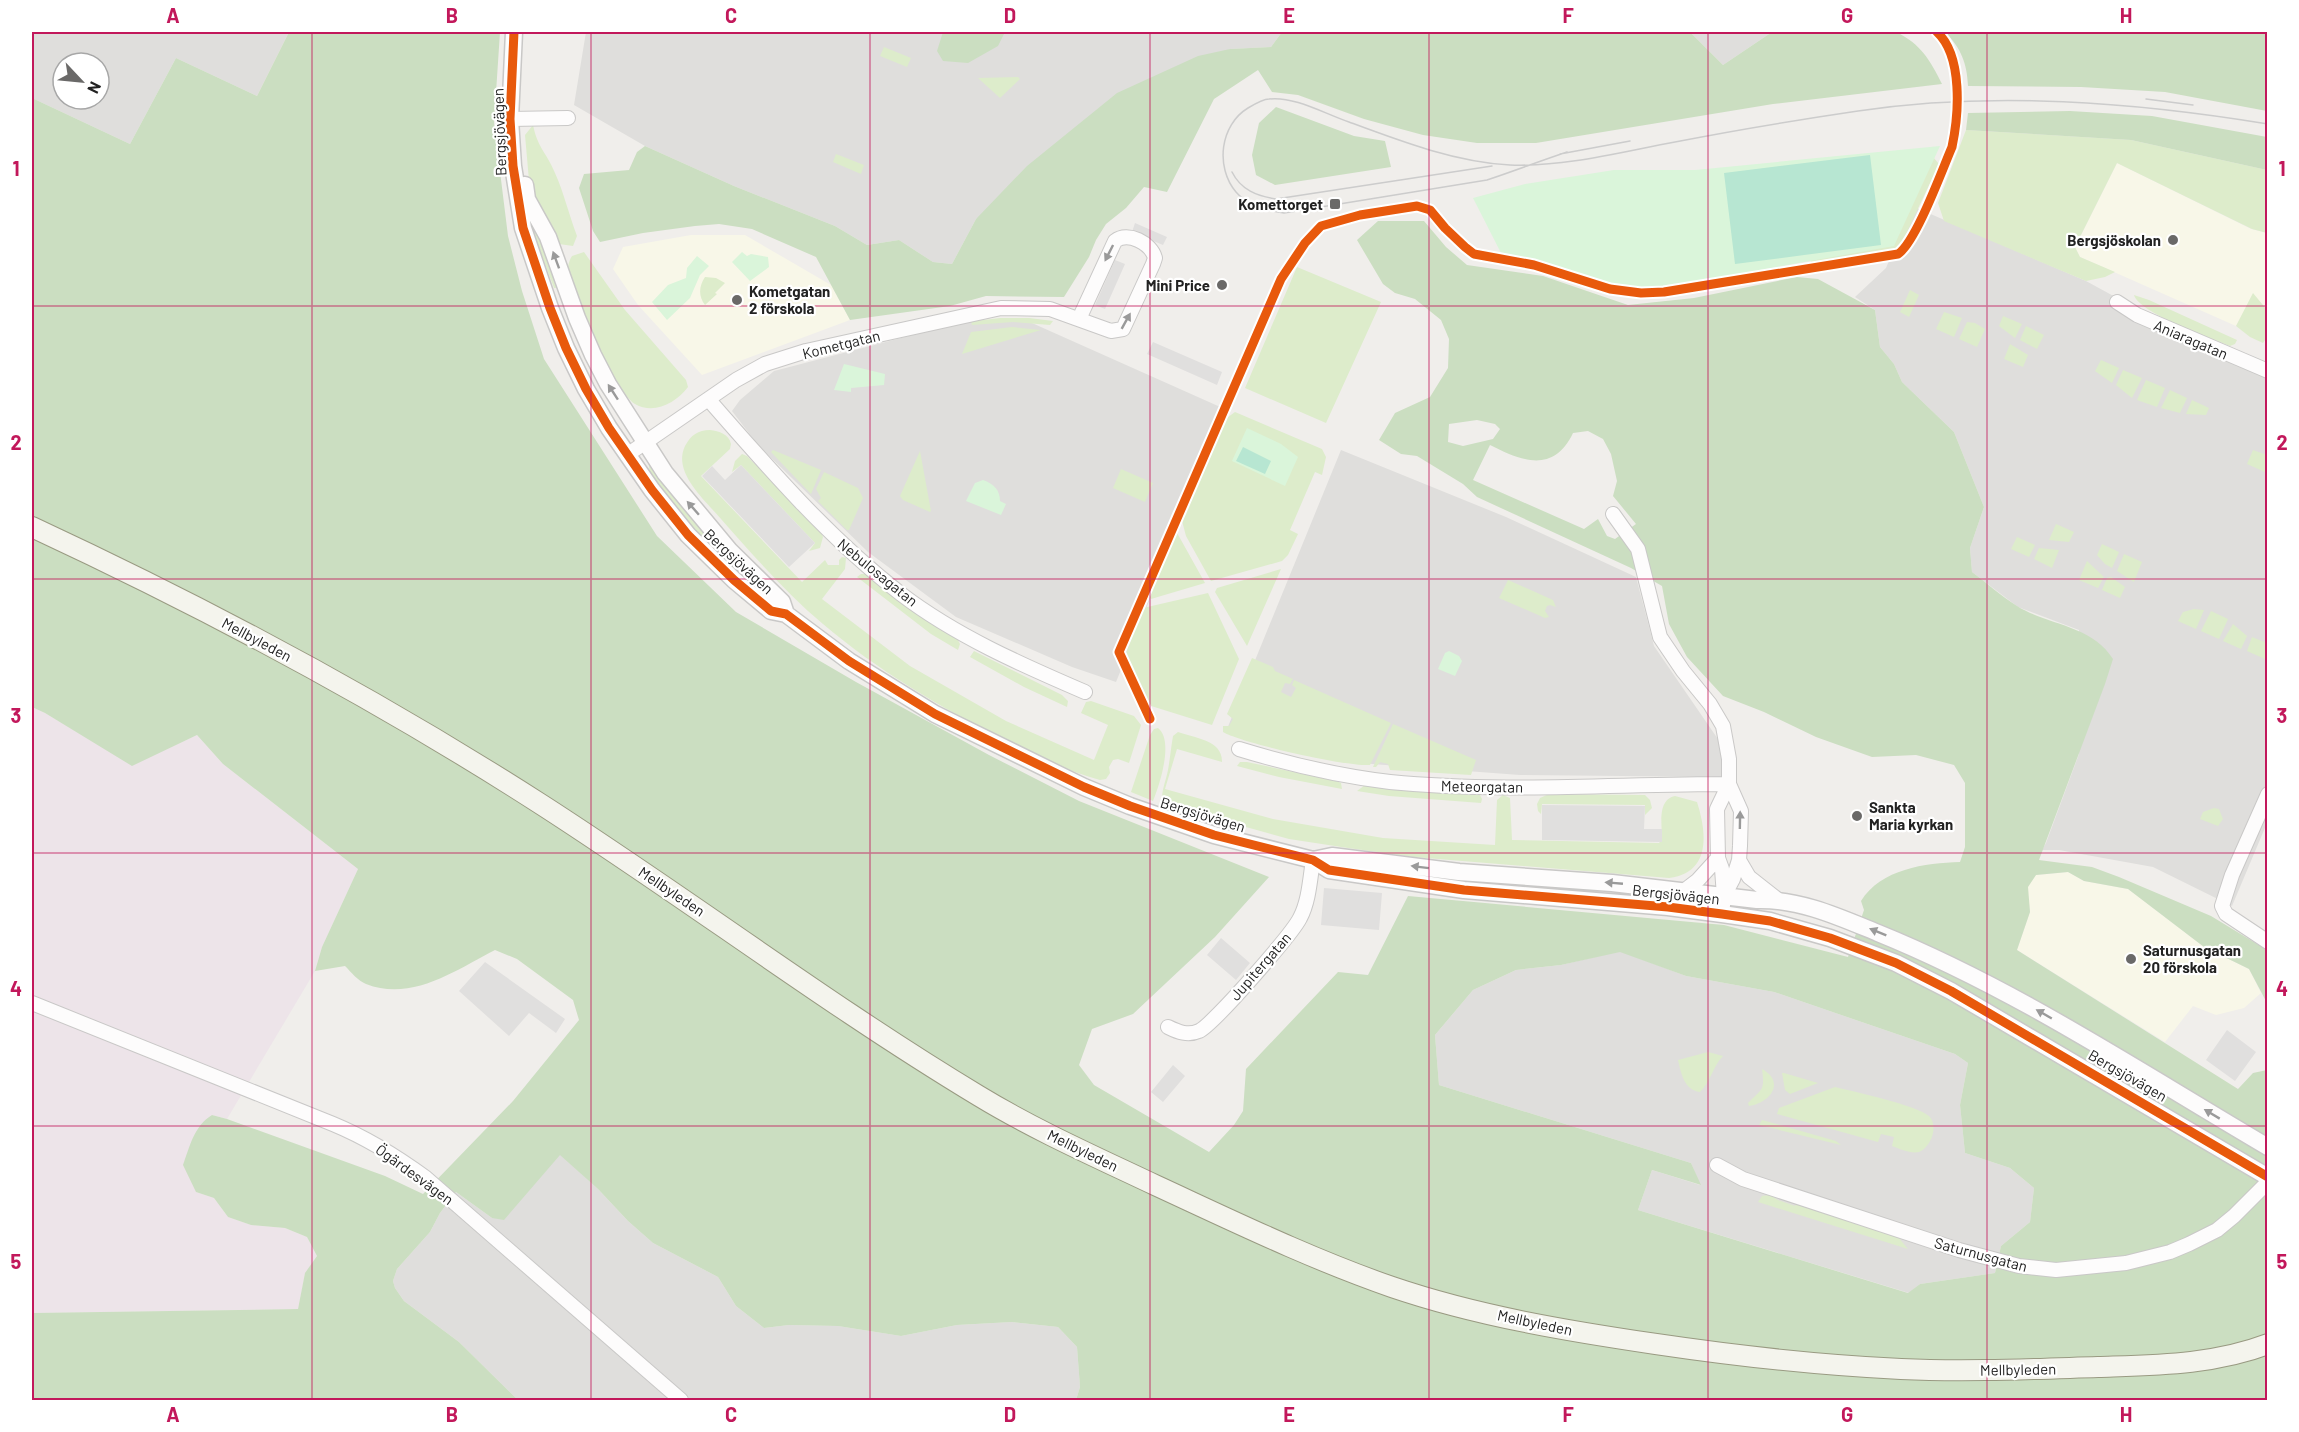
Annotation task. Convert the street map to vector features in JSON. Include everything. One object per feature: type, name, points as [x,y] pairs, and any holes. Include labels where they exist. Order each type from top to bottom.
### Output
[{"type":"main road","name":"Mellbyleden","points":[[32,527],[99,558],[253,637],[423,733],[546,808],[892,1041],[1001,1110],[1199,1206],[1390,1286],[1461,1306],[1593,1334],[1735,1354],[1860,1366],[1977,1370],[2198,1362],[2268,1344]]},
{"type":"street","name":"Bergsjövägen","points":[[514,32],[515,119],[527,200],[548,237],[593,355],[608,384],[665,473],[730,551],[782,602],[786,614]]},
{"type":"street","name":"Bergsjövägen","points":[[523,32],[513,166],[519,212],[550,308],[566,348],[586,389],[652,490],[688,535],[734,580],[771,611],[786,614],[849,661],[935,714],[1084,787],[1160,817],[1214,835],[1313,860],[1329,870],[1464,890],[1668,907],[1770,921],[1865,949],[1913,971],[2030,1036],[2268,1177]]},
{"type":"street","points":[[515,119],[568,118]]},
{"type":"street","points":[[1121,236],[1130,236],[1154,252],[1153,264],[1123,329],[1111,331],[1079,319],[1115,241],[1121,236]]},
{"type":"street","name":"Aniaragatan","points":[[2117,302],[2137,315],[2268,371]]},
{"type":"street","name":"Kometgatan","points":[[627,455],[736,380],[765,364],[806,351],[1001,308],[1050,309],[1079,319]]},
{"type":"street","name":"Nebulosagatan","points":[[709,400],[829,532],[901,594],[962,634],[1035,671],[1085,692]]},
{"type":"street","points":[[1613,514],[1638,549],[1660,637],[1683,671],[1710,704],[1723,726],[1729,759],[1729,784],[1741,811],[1739,860],[1724,896]]},
{"type":"street","name":"Meteorgatan","points":[[1239,748],[1290,764],[1388,782],[1511,787],[1729,784]]},
{"type":"street","points":[[1722,914],[1724,896],[1722,869],[1718,858],[1717,809],[1729,784]]},
{"type":"street","points":[[2268,794],[2232,875],[2222,906],[2226,914],[2268,942]]},
{"type":"street","name":"Bergsjövägen","points":[[1313,860],[1332,856],[1459,872],[1685,890],[1757,900],[1777,899],[1837,915],[1932,955],[2026,1003],[2268,1147]]},
{"type":"street","points":[[1685,890],[1698,880],[1718,858]]},
{"type":"street","name":"Jupitergatan","points":[[1168,1027],[1190,1034],[1201,1031],[1250,979],[1299,919],[1306,903],[1313,860]]},
{"type":"street","points":[[1739,860],[1749,878],[1777,899]]},
{"type":"street","name":"Ögärdesvägen","points":[[32,1003],[333,1124],[387,1151],[426,1178],[681,1401]]},
{"type":"street","name":"Saturnusgatan","points":[[1717,1165],[1743,1179],[1959,1250],[2019,1266],[2043,1269],[2093,1268],[2126,1263],[2201,1239],[2234,1216],[2268,1182]]},
{"type":"shaded area","points":[[32,32],[289,32],[257,96],[176,58],[130,144],[60,111],[111,111],[111,51],[51,51],[51,107],[32,98]]},
{"type":"shaded area","points":[[586,32],[1282,32],[1271,47],[1230,49],[976,219],[952,264],[933,262],[899,240],[867,245],[835,226],[734,186],[645,146],[574,105]]},
{"type":"shaded area","points":[[1690,32],[1772,32],[1723,65]]},
{"type":"shaded area","name":"Bergsjöskolan","points":[[2117,163],[2251,229],[2267,233],[2267,310],[2253,294],[2236,326],[2080,257],[2075,247]]},
{"type":"shaded area","points":[[1912,206],[2086,281],[2141,311],[2267,366],[2267,823],[2232,906],[2153,867],[2059,850],[2042,850],[2079,754],[2079,630],[2018,607],[1972,572],[1970,548],[1984,507],[1954,432],[1902,382],[1894,364],[1880,347],[1875,310],[1855,297],[1886,268]]},
{"type":"shaded area","points":[[1135,223],[1167,237],[1163,245],[1132,232]]},
{"type":"shaded area","name":"Kometgatan 2 förskola","points":[[691,235],[745,235],[831,285],[850,320],[702,375],[638,305],[613,269],[623,247]]},
{"type":"shaded area","points":[[1115,260],[1125,264],[1105,309],[1095,305]]},
{"type":"shaded area","points":[[1023,319],[1227,410],[1116,682],[1072,667],[956,617],[868,552],[758,445],[732,411],[740,400],[774,371],[959,323]]},
{"type":"shaded area","points":[[1153,342],[1222,372],[1217,385],[1147,354]]},
{"type":"shaded area","points":[[1341,450],[1506,517],[1636,577],[1654,646],[1722,745],[1721,777],[1520,775],[1345,762],[1227,729]]},
{"type":"shaded area","points":[[741,465],[815,543],[789,567],[702,476],[712,466],[725,480]]},
{"type":"shaded area","points":[[32,707],[132,765],[197,735],[223,764],[358,869],[322,947],[315,971],[227,1119],[212,1115],[196,1192],[214,1198],[228,1217],[251,1225],[285,1228],[307,1237],[317,1256],[305,1274],[298,1309],[32,1313]]},
{"type":"shaded area","points":[[1542,805],[1645,806],[1644,829],[1662,829],[1662,842],[1542,840]]},
{"type":"shaded area","name":"Saturnusgatan 20 förskola","points":[[2068,872],[2084,881],[2128,889],[2204,947],[2249,969],[2261,993],[2244,1008],[2216,1015],[2193,1006],[2165,1042],[2017,950],[2030,912],[2027,887],[2036,875]]},
{"type":"shaded area","points":[[1324,888],[1382,893],[1379,930],[1321,925]]},
{"type":"shaded area","points":[[1221,938],[1250,963],[1236,980],[1207,955]]},
{"type":"shaded area","points":[[1620,951],[1686,976],[1774,992],[1955,1054],[1968,1063],[1960,1105],[1965,1153],[2010,1168],[2034,1188],[2030,1222],[2001,1246],[1995,1273],[1920,1284],[1909,1293],[1638,1210],[1652,1170],[1700,1185],[1691,1163],[1439,1085],[1435,1035],[1473,990],[1516,970],[1561,965]]},
{"type":"shaded area","points":[[485,962],[565,1019],[556,1033],[529,1013],[509,1036],[459,991]]},
{"type":"shaded area","points":[[2227,1030],[2256,1052],[2235,1081],[2206,1060]]},
{"type":"shaded area","points":[[1173,1065],[1185,1076],[1163,1102],[1151,1092]]},
{"type":"shaded area","points":[[560,1154],[653,1243],[718,1277],[736,1306],[764,1328],[789,1325],[838,1326],[901,1336],[957,1325],[1012,1322],[1058,1327],[1077,1347],[1080,1387],[1076,1400],[518,1400],[459,1342],[404,1301],[393,1281],[397,1269],[430,1232],[440,1213],[456,1192],[492,1218]]},
{"type":"green space","points":[[289,32],[500,32],[494,123],[508,236],[522,291],[544,359],[657,536],[736,612],[856,682],[1079,801],[1269,877],[1215,937],[1133,1014],[1092,1029],[1079,1065],[1094,1085],[1209,1152],[1234,1125],[1243,1111],[1246,1069],[1338,972],[1368,975],[1408,896],[1724,925],[1848,957],[1864,910],[1861,901],[1870,890],[1892,875],[1905,870],[1919,866],[1960,862],[1965,847],[1965,783],[1954,765],[1916,755],[1872,757],[1816,737],[1764,712],[1723,696],[1687,657],[1669,624],[1662,586],[1631,568],[1477,497],[1463,484],[1417,456],[1401,454],[1379,440],[1395,413],[1430,397],[1448,368],[1449,339],[1441,320],[1415,299],[1395,293],[1383,284],[1357,240],[1378,221],[1424,221],[1446,247],[1467,265],[1543,276],[1628,305],[1694,298],[1797,277],[1818,279],[1875,310],[1880,347],[1894,364],[1902,382],[1954,432],[1984,507],[1970,548],[1972,572],[2017,606],[2093,639],[2113,659],[2039,860],[2092,867],[2119,877],[2211,916],[2267,950],[2267,1003],[2249,969],[2204,947],[2128,889],[2084,881],[2068,872],[2036,875],[2028,887],[2030,912],[2017,950],[2238,1089],[2253,1073],[2267,1070],[2267,1400],[1076,1400],[1080,1387],[1077,1347],[1058,1327],[1012,1322],[957,1325],[901,1336],[838,1326],[789,1325],[764,1328],[736,1306],[718,1277],[653,1243],[560,1155],[504,1220],[492,1218],[456,1192],[440,1213],[430,1232],[397,1269],[393,1281],[404,1301],[459,1342],[518,1400],[32,1400],[32,1313],[298,1309],[305,1273],[317,1256],[307,1237],[285,1228],[251,1225],[228,1217],[214,1198],[196,1192],[183,1165],[197,1131],[212,1115],[385,1176],[423,1194],[513,1101],[579,1020],[573,1000],[517,959],[495,950],[433,981],[400,989],[383,989],[366,984],[357,979],[345,966],[315,971],[322,947],[358,869],[223,764],[197,735],[132,766],[32,707],[32,98],[51,107],[51,111],[60,111],[130,144],[176,58],[257,96]],"holes":[[[1477,420],[1495,424],[1500,429],[1493,439],[1463,446],[1448,442],[1449,424]],[[1588,431],[1603,439],[1611,454],[1617,481],[1613,496],[1636,524],[1615,539],[1607,536],[1598,519],[1584,529],[1473,480],[1490,445],[1526,459],[1547,459],[1557,454],[1573,433]],[[1620,952],[1686,976],[1774,992],[1955,1054],[1968,1063],[1960,1105],[1965,1153],[2010,1168],[2034,1188],[2030,1222],[2001,1246],[1995,1273],[1920,1284],[1908,1293],[1638,1210],[1652,1170],[1701,1185],[1691,1163],[1439,1085],[1435,1035],[1473,990],[1516,970],[1561,965]]]},
{"type":"green space","points":[[943,32],[1005,32],[998,46],[968,63],[943,61],[937,51]]},
{"type":"green space","points":[[1282,32],[1690,32],[1723,65],[1772,32],[1896,32],[1918,47],[1942,84],[1773,104],[1536,143],[1477,143],[1423,135],[1364,119],[1298,95],[1272,92],[1258,70],[1214,99],[1167,192],[1144,187],[1126,208],[1106,224],[1064,297],[986,296],[950,306],[850,320],[816,257],[752,229],[719,224],[643,233],[600,242],[593,231],[579,188],[584,174],[629,170],[637,152],[645,146],[734,186],[835,226],[867,245],[899,240],[933,262],[952,264],[976,219],[1027,166],[1117,93],[1198,56],[1230,49],[1271,47]]},
{"type":"green space","points":[[1945,32],[2267,32],[2267,111],[2165,92],[2081,87],[1968,86],[1962,56]]},
{"type":"green space","points":[[884,47],[911,58],[907,67],[880,56]]},
{"type":"green space","points":[[1018,77],[1020,79],[1000,98],[978,78]]},
{"type":"green space","points":[[1276,107],[1354,136],[1385,141],[1391,167],[1275,185],[1256,175],[1252,155],[1259,123]]},
{"type":"green space","points":[[2070,111],[2152,116],[2267,137],[2267,170],[2131,140],[1966,130],[1968,113]]},
{"type":"green space","points":[[533,125],[537,140],[558,181],[577,236],[573,246],[559,244],[530,192],[525,135]]},
{"type":"green space","points":[[1966,130],[2131,140],[2267,170],[2267,233],[2252,229],[2117,163],[2075,247],[2080,257],[2115,272],[2105,277],[2086,281],[1944,221],[1938,203]]},
{"type":"green space","points":[[1940,146],[1894,246],[1704,280],[1673,288],[1628,291],[1534,259],[1501,253],[1473,198],[1525,184],[1614,170],[1695,170]]},
{"type":"green space","points":[[836,154],[864,165],[861,174],[833,162]]},
{"type":"green space","points":[[1870,155],[1881,245],[1735,264],[1724,173]]},
{"type":"green space","points":[[1933,157],[1939,164],[1898,251],[1811,263],[1810,256]]},
{"type":"green space","points":[[529,213],[543,236],[558,288],[554,288],[538,245],[526,221]]},
{"type":"green space","points":[[584,252],[625,310],[686,380],[688,387],[683,393],[664,406],[650,408],[635,404],[617,382],[606,362],[570,280],[568,268],[572,256]]},
{"type":"green space","points":[[742,252],[747,256],[751,254],[768,257],[769,267],[750,281],[732,262]]},
{"type":"green space","points":[[697,256],[709,266],[700,275],[690,298],[667,320],[652,302],[668,285],[686,278],[687,268]]},
{"type":"green space","points":[[1297,267],[1381,302],[1326,423],[1245,388]]},
{"type":"green space","points":[[705,277],[716,278],[725,283],[705,305],[700,291]]},
{"type":"green space","points":[[1910,290],[1919,295],[1909,317],[1900,312]]},
{"type":"green space","points":[[2253,293],[2267,310],[2267,341],[2263,343],[2250,337],[2236,326]]},
{"type":"green space","points":[[2134,295],[2237,340],[2230,346],[2177,324],[2148,309]]},
{"type":"green space","points":[[1944,312],[1962,318],[1954,337],[1936,329]]},
{"type":"green space","points":[[2003,316],[2022,324],[2015,338],[1999,326]]},
{"type":"green space","points":[[1000,318],[1053,321],[1050,325],[1013,322],[972,325],[971,322]]},
{"type":"green space","points":[[1967,322],[1975,323],[1985,329],[1977,347],[1959,339]]},
{"type":"green space","points":[[2026,326],[2044,335],[2037,349],[2020,340]]},
{"type":"green space","points":[[1012,327],[1041,330],[962,354],[971,332]]},
{"type":"green space","points":[[2010,344],[2028,355],[2023,367],[2004,359]]},
{"type":"green space","points":[[2101,360],[2119,368],[2112,383],[2095,371]]},
{"type":"green space","points":[[844,364],[885,374],[884,385],[851,388],[851,392],[834,390]]},
{"type":"green space","points":[[2123,370],[2142,378],[2132,398],[2116,385]]},
{"type":"green space","points":[[2146,380],[2165,388],[2157,407],[2137,400]]},
{"type":"green space","points":[[2170,390],[2187,398],[2180,413],[2161,408]]},
{"type":"green space","points":[[2192,400],[2209,408],[2206,415],[2186,414]]},
{"type":"green space","points":[[1235,412],[1322,449],[1326,457],[1322,475],[1315,472],[1290,530],[1298,534],[1288,555],[1282,561],[1211,581],[1186,536],[1182,521],[1224,420]]},
{"type":"green space","points":[[1247,428],[1281,444],[1298,457],[1285,486],[1232,461]]},
{"type":"green space","points":[[710,430],[726,435],[731,444],[730,449],[701,476],[802,582],[825,560],[828,565],[839,565],[842,557],[846,558],[845,569],[822,599],[910,666],[1006,721],[1094,760],[1108,725],[1081,713],[1086,702],[1091,701],[1134,716],[1141,725],[1129,763],[1118,759],[1113,760],[1109,767],[1110,773],[1106,779],[1100,780],[1063,767],[1003,739],[933,701],[844,641],[783,587],[692,486],[683,466],[682,456],[685,446],[695,434]]},
{"type":"green space","points":[[1243,447],[1271,461],[1265,474],[1236,461]]},
{"type":"green space","points":[[773,450],[821,470],[811,494],[771,452]]},
{"type":"green space","points":[[2253,450],[2267,455],[2265,472],[2247,464]]},
{"type":"green space","points":[[920,451],[930,512],[903,500],[900,496]]},
{"type":"green space","points":[[742,454],[747,456],[820,530],[823,537],[820,548],[809,551],[815,543],[741,465],[732,472],[735,461]]},
{"type":"green space","points":[[648,461],[777,608],[709,547],[655,483]]},
{"type":"green space","points":[[1121,469],[1153,483],[1145,502],[1113,488]]},
{"type":"green space","points":[[824,472],[858,488],[863,498],[849,530],[818,501],[821,498],[816,489]]},
{"type":"green space","points":[[983,480],[996,488],[1000,501],[1006,504],[1001,515],[966,501],[975,483]]},
{"type":"green space","points":[[2056,524],[2074,532],[2069,542],[2049,540]]},
{"type":"green space","points":[[1176,531],[1205,583],[1151,599],[1148,594]]},
{"type":"green space","points":[[2017,537],[2035,545],[2029,557],[2011,549]]},
{"type":"green space","points":[[2102,544],[2119,552],[2112,568],[2097,555]]},
{"type":"green space","points":[[2039,548],[2059,550],[2052,568],[2034,559]]},
{"type":"green space","points":[[2124,554],[2142,562],[2134,582],[2117,571]]},
{"type":"green space","points":[[2087,561],[2104,577],[2098,588],[2079,580]]},
{"type":"green space","points":[[1281,569],[1247,646],[1215,592],[1217,588]]},
{"type":"green space","points":[[866,574],[898,600],[958,640],[960,644],[958,650],[931,634],[857,577]]},
{"type":"green space","points":[[2111,577],[2125,587],[2120,598],[2102,590],[2107,578]]},
{"type":"green space","points":[[1508,580],[1553,600],[1556,607],[1547,606],[1545,611],[1549,617],[1545,618],[1499,598]]},
{"type":"green space","points":[[1208,593],[1239,659],[1212,725],[1148,705],[1125,656],[1143,608]]},
{"type":"green space","points":[[2194,609],[2204,610],[2196,629],[2178,621],[2183,612]]},
{"type":"green space","points":[[2211,611],[2228,619],[2219,639],[2201,631]]},
{"type":"green space","points":[[2233,624],[2247,636],[2241,649],[2223,641]]},
{"type":"green space","points":[[2252,637],[2267,643],[2265,659],[2247,651]]},
{"type":"green space","points":[[974,651],[1062,695],[1068,701],[1067,707],[1024,687],[970,657]]},
{"type":"green space","points":[[1449,651],[1459,656],[1462,661],[1455,676],[1438,669],[1445,653]]},
{"type":"green space","points":[[1252,658],[1293,679],[1290,684],[1285,683],[1281,692],[1291,697],[1296,688],[1292,685],[1294,680],[1391,723],[1370,765],[1358,765],[1295,753],[1250,742],[1223,732],[1223,726],[1229,726],[1233,719],[1227,714]]},
{"type":"green space","points":[[1393,724],[1476,760],[1471,775],[1390,770],[1388,764],[1380,762],[1373,767]]},
{"type":"green space","points":[[1158,728],[1163,734],[1165,752],[1162,774],[1153,801],[1131,792],[1150,735],[1154,729]]},
{"type":"green space","points":[[1178,732],[1213,744],[1221,755],[1222,762],[1177,749],[1165,789],[1273,819],[1383,838],[1495,845],[1497,800],[1503,795],[1510,798],[1512,840],[1659,843],[1662,839],[1663,807],[1669,798],[1675,796],[1697,802],[1703,826],[1702,850],[1693,868],[1683,875],[1669,878],[1414,857],[1289,839],[1163,804],[1163,791],[1173,736]]},
{"type":"green space","points":[[1240,762],[1336,781],[1341,783],[1342,789],[1237,766]]},
{"type":"green space","points":[[1365,785],[1411,791],[1480,795],[1482,799],[1481,803],[1389,796],[1357,791]]},
{"type":"green space","points":[[1549,794],[1645,795],[1650,800],[1652,808],[1645,815],[1645,805],[1542,804],[1541,814],[1537,804],[1540,798]]},
{"type":"green space","points":[[2214,808],[2219,809],[2223,819],[2218,826],[2200,819],[2203,812]]},
{"type":"green space","points":[[1708,1052],[1723,1056],[1700,1092],[1695,1091],[1684,1080],[1678,1060]]},
{"type":"green space","points":[[1762,1069],[1769,1074],[1774,1086],[1769,1096],[1763,1101],[1749,1106],[1748,1103],[1763,1086]]},
{"type":"green space","points":[[1782,1073],[1818,1083],[1790,1094],[1785,1090]]},
{"type":"green space","points":[[1835,1087],[1885,1099],[1929,1116],[1933,1130],[1927,1146],[1919,1152],[1909,1152],[1892,1146],[1894,1137],[1881,1134],[1878,1142],[1777,1114],[1779,1108]]},
{"type":"green space","points":[[1762,1120],[1836,1141],[1841,1145],[1759,1125]]},
{"type":"green space","points":[[1770,1195],[1795,1206],[1796,1204],[1898,1237],[1908,1249],[1758,1202],[1762,1196]]},
{"type":"tram line","points":[[1567,152],[1537,162],[1527,166],[1517,170],[1487,180],[1284,213],[1258,207],[1241,197],[1229,182],[1223,159],[1226,135],[1231,125],[1248,108],[1269,99],[1289,100],[1310,106],[1428,150],[1469,160],[1510,165],[1531,165],[1552,164],[1573,161],[1835,114],[1909,105],[1960,102],[2063,102],[2115,105],[2268,124]]},
{"type":"tram line","points":[[2146,99],[2193,105]]},
{"type":"tram line","points":[[1560,154],[1630,141]]},
{"type":"tram line","points":[[1232,172],[1245,188],[1262,196],[1276,199],[1492,166]]},
{"type":"cycle path","points":[[514,32],[510,119],[513,166],[523,228],[566,348],[609,428],[652,490],[688,535],[734,580],[771,611],[786,614],[849,661],[935,714],[1084,787],[1130,806],[1214,835],[1313,860],[1329,870],[1464,890],[1668,907],[1722,914],[1770,921],[1830,938],[1896,963],[1951,991],[2268,1177]]},
{"type":"cycle path","points":[[1150,719],[1119,652],[1281,279],[1305,243],[1321,226],[1360,215],[1417,206],[1430,210],[1445,228],[1474,254],[1534,265],[1610,289],[1641,293],[1664,292],[1898,254],[1913,235],[1952,147],[1957,102],[1955,70],[1945,42],[1937,32]]},
{"type":"place","name":"Komettorget","points":[[1335,204]]},
{"type":"place","name":"Bergsjöskolan","points":[[2173,240]]},
{"type":"place","name":"Mini Price","points":[[1222,285]]},
{"type":"place","name":"Kometgatan 2 förskola","points":[[737,300]]},
{"type":"place","name":"Sankta Maria kyrkan","points":[[1857,816]]},
{"type":"place","name":"Saturnusgatan 20 förskola","points":[[2131,959]]}]
